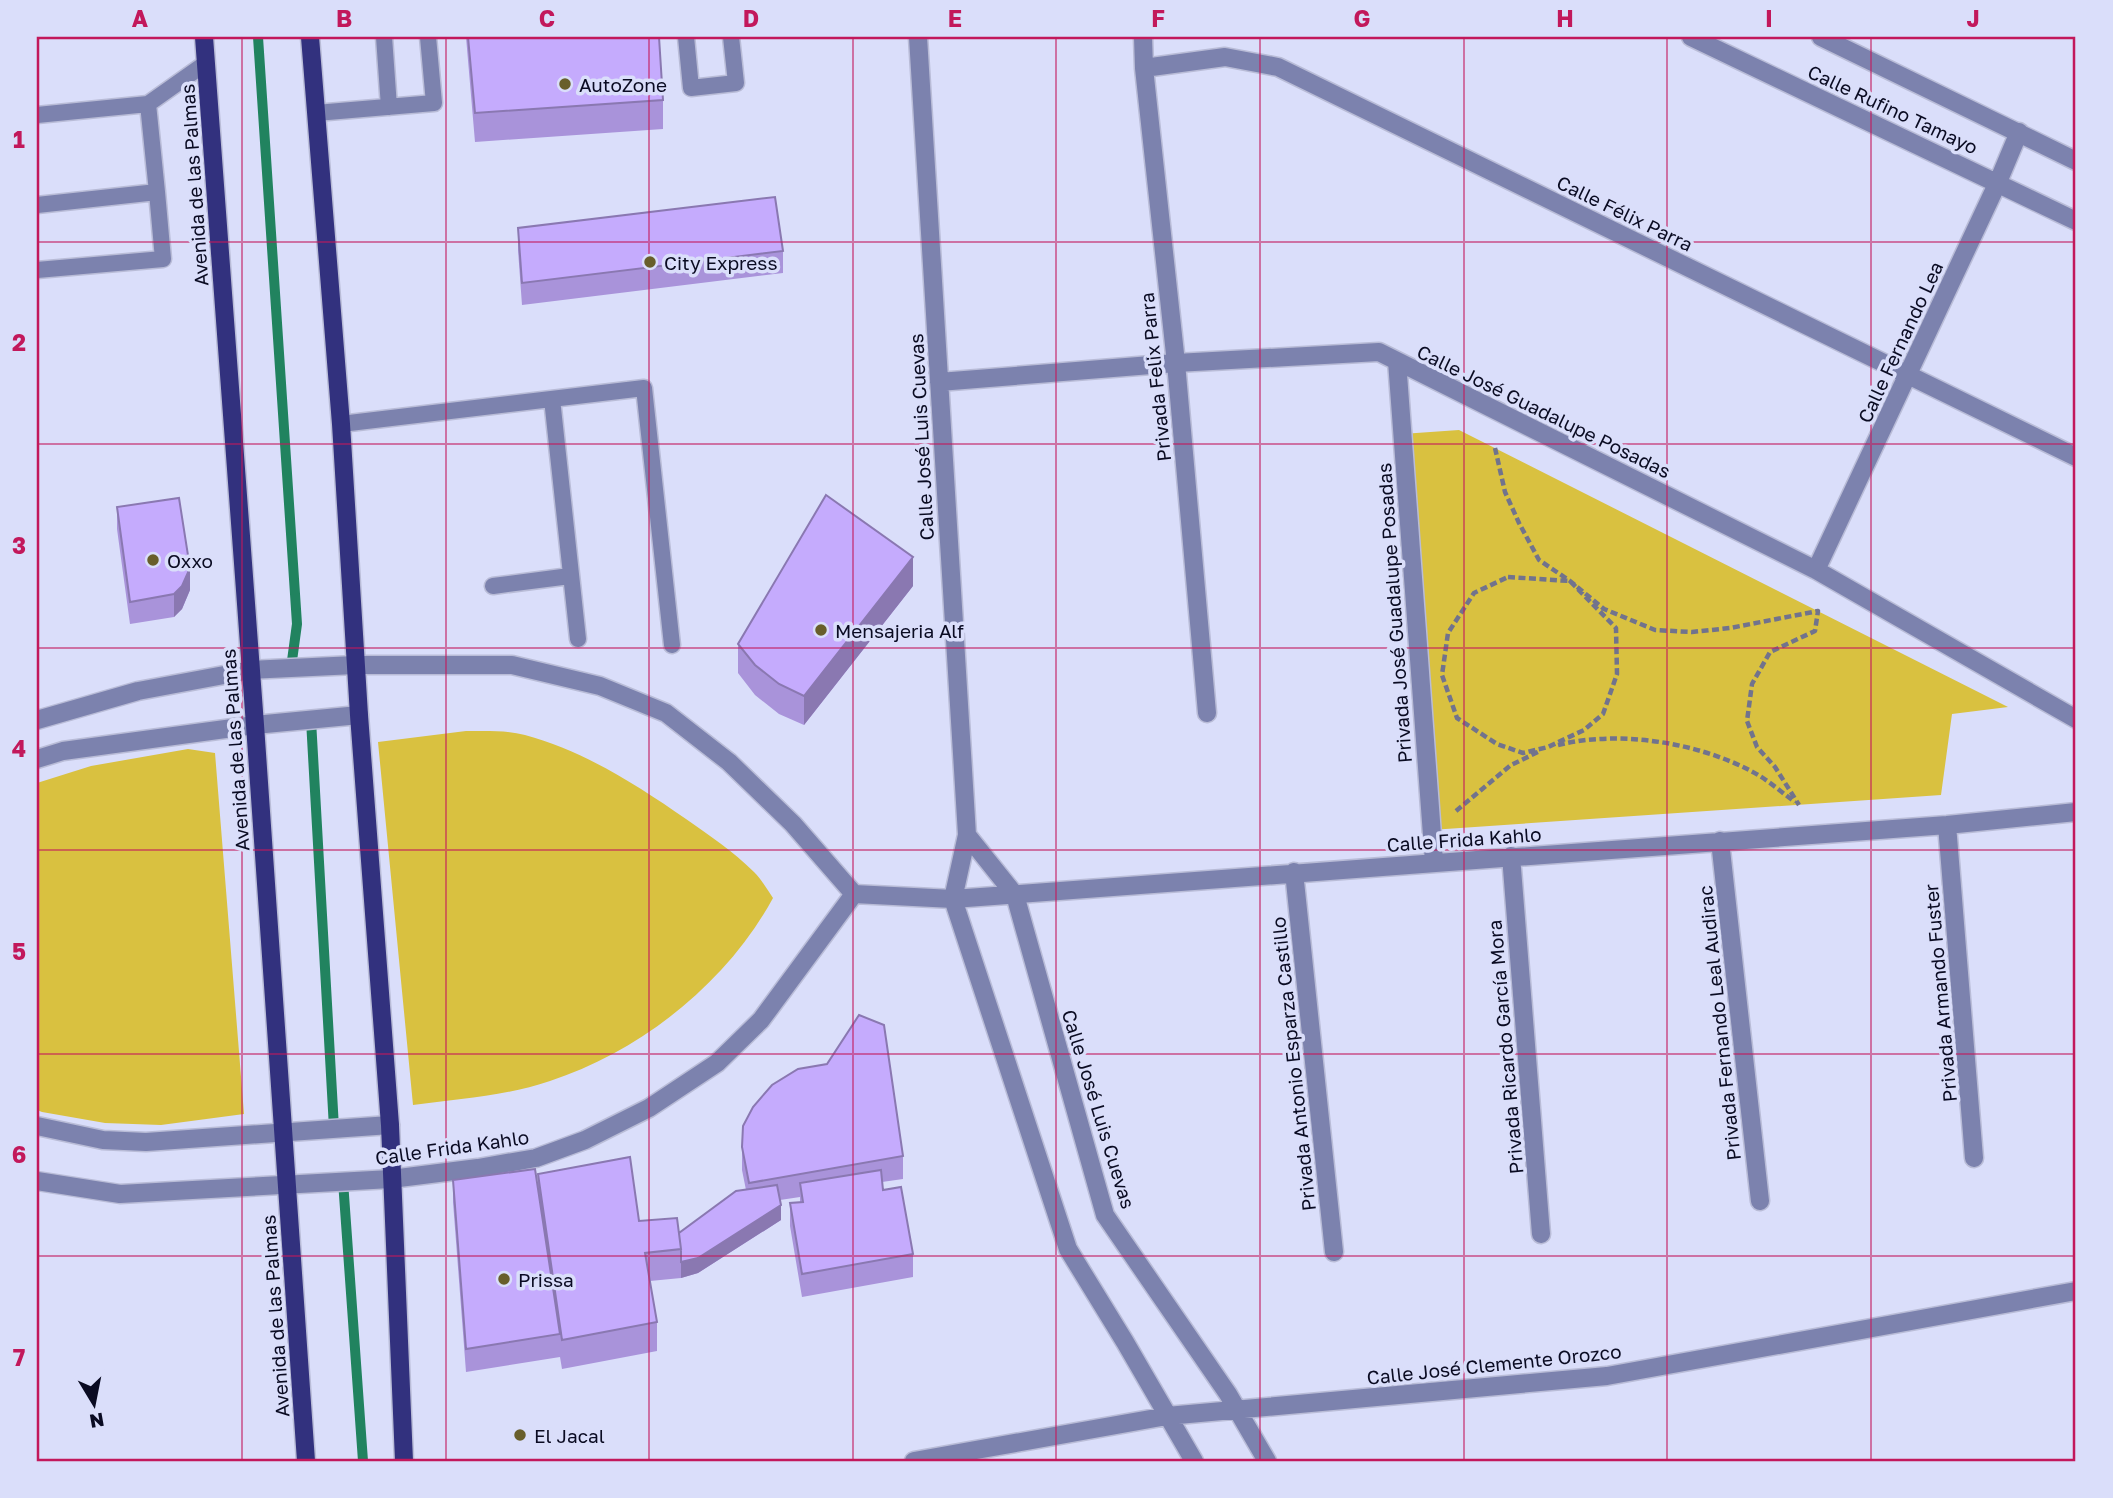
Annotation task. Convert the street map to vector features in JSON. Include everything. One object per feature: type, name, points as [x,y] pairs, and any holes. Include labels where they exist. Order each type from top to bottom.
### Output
[{"type":"main road","name":"Avenida de las Palmas","points":[[204,37],[306,1461]]},
{"type":"main road","points":[[310,37],[341,424],[355,665],[390,1125],[404,1461]]},
{"type":"street","name":"Calle José Luis Cuevas","points":[[918,37],[967,835],[953,899]]},
{"type":"street","name":"Privada Felix Parra","points":[[1143,37],[1144,68],[1176,363],[1207,713]]},
{"type":"street","name":"Calle Rufino Tamayo","points":[[1691,37],[2076,221]]},
{"type":"street","name":"Calle Rufino Tamayo","points":[[1821,37],[2076,161]]},
{"type":"street","name":"Calle Félix Parra","points":[[1144,68],[1225,57],[1278,67],[2076,457]]},
{"type":"street","name":"Calle Fernando Lea","points":[[1815,569],[1998,182],[2019,132]]},
{"type":"street","name":"Calle José Guadalupe Posadas","points":[[939,382],[1176,363],[1379,352],[1815,569],[2076,719]]},
{"type":"street","name":"Privada José Guadalupe Posadas","points":[[1397,361],[1434,862]]},
{"type":"street","points":[[37,720],[138,691],[251,670],[355,665],[512,665],[600,686],[666,713],[729,762],[793,824],[854,894]]},
{"type":"street","points":[[37,759],[63,751],[255,725],[359,715]]},
{"type":"street","name":"Calle Frida Kahlo","points":[[37,1181],[120,1194],[391,1179],[536,1158],[585,1140],[649,1108],[717,1063],[761,1020],[854,894],[953,899],[1015,895],[1947,825],[2076,812]]},
{"type":"street","name":"Privada Armando Fuster","points":[[1947,825],[1974,1158]]},
{"type":"street","points":[[967,835],[1015,895]]},
{"type":"street","name":"Privada Fernando Leal Audirac","points":[[1720,841],[1760,1201]]},
{"type":"street","name":"Privada Ricardo García Mora","points":[[1511,856],[1541,1234]]},
{"type":"street","name":"Privada Antonio Esparza Castillo","points":[[1294,872],[1334,1252]]},
{"type":"street","name":"Calle José Luis Cuevas","points":[[1015,895],[1105,1215],[1237,1410],[1266,1461]]},
{"type":"street","points":[[953,899],[1068,1250],[1194,1461]]},
{"type":"street","name":"Calle Frida Kahlo","points":[[37,1126],[103,1140],[146,1142],[390,1125]]},
{"type":"street","name":"Calle José Clemente Orozco","points":[[914,1461],[1167,1416],[1607,1376],[2076,1291]]},
{"type":"lane","points":[[384,37],[389,107]]},
{"type":"lane","points":[[316,113],[434,103],[428,37]]},
{"type":"lane","points":[[686,37],[691,88],[736,83],[731,37]]},
{"type":"lane","points":[[37,115],[148,104],[206,63]]},
{"type":"lane","points":[[37,270],[163,259],[148,104]]},
{"type":"lane","points":[[37,205],[156,192]]},
{"type":"lane","points":[[341,424],[643,388],[672,645]]},
{"type":"lane","points":[[552,400],[578,639]]},
{"type":"lane","points":[[493,586],[570,576]]},
{"type":"path","points":[[1446,820],[1511,765],[1548,747],[1584,730],[1603,714],[1617,674],[1616,628],[1570,581],[1508,577],[1474,593],[1448,633],[1442,675],[1457,718],[1497,744],[1523,753],[1548,747],[1566,743],[1624,736],[1705,752],[1752,771],[1799,805],[1775,767],[1757,747],[1747,721],[1752,684],[1770,652],[1815,631],[1818,611],[1730,628],[1692,632],[1655,630],[1604,609],[1570,581],[1539,560],[1505,492],[1495,448]]},
{"type":"shaded area","points":[[1459,430],[2008,707],[1952,714],[1941,795],[1431,830],[1402,434]]},
{"type":"shaded area","points":[[466,731],[525,735],[568,750],[609,770],[730,850],[757,875],[773,898],[732,958],[706,985],[678,1010],[617,1052],[584,1068],[533,1086],[413,1105],[378,742]]},
{"type":"shaded area","points":[[188,749],[215,753],[244,1114],[161,1125],[105,1123],[37,1110],[37,783],[91,766]]},
{"type":"building","name":"AutoZone","points":[[468,37],[659,37],[663,100],[475,113]]},
{"type":"building","points":[[775,197],[783,251],[522,283],[518,228]]},
{"type":"building","name":"Mensajeria Alf","points":[[826,495],[913,557],[804,696],[779,684],[755,665],[738,644]]},
{"type":"building","name":"Oxxo","points":[[179,498],[190,568],[182,586],[174,594],[130,602],[117,507]]},
{"type":"building","points":[[859,1015],[884,1025],[903,1156],[749,1183],[742,1147],[743,1126],[753,1107],[772,1085],[798,1069],[827,1064]]},
{"type":"building","points":[[630,1157],[639,1221],[677,1218],[681,1249],[645,1253],[657,1322],[562,1340],[538,1174]]},
{"type":"building","name":"Prissa","points":[[535,1169],[560,1334],[466,1349],[453,1180]]},
{"type":"building","points":[[881,1170],[883,1190],[901,1187],[913,1254],[802,1274],[790,1203],[803,1202],[800,1183]]},
{"type":"building","points":[[777,1185],[781,1205],[698,1258],[681,1262],[679,1233],[736,1191]]},
{"type":"waterway","points":[[258,37],[297,624],[291,668]]},
{"type":"waterway","points":[[311,720],[334,1128]]},
{"type":"waterway","points":[[343,1181],[363,1461]]},
{"type":"place","name":"AutoZone","points":[[565,84]]},
{"type":"place","name":"City Express","points":[[650,262]]},
{"type":"place","name":"Oxxo","points":[[153,560]]},
{"type":"place","name":"Mensajeria Alf","points":[[821,630]]},
{"type":"place","name":"Prissa","points":[[504,1279]]},
{"type":"place","name":"El Jacal","points":[[520,1435]]}]
